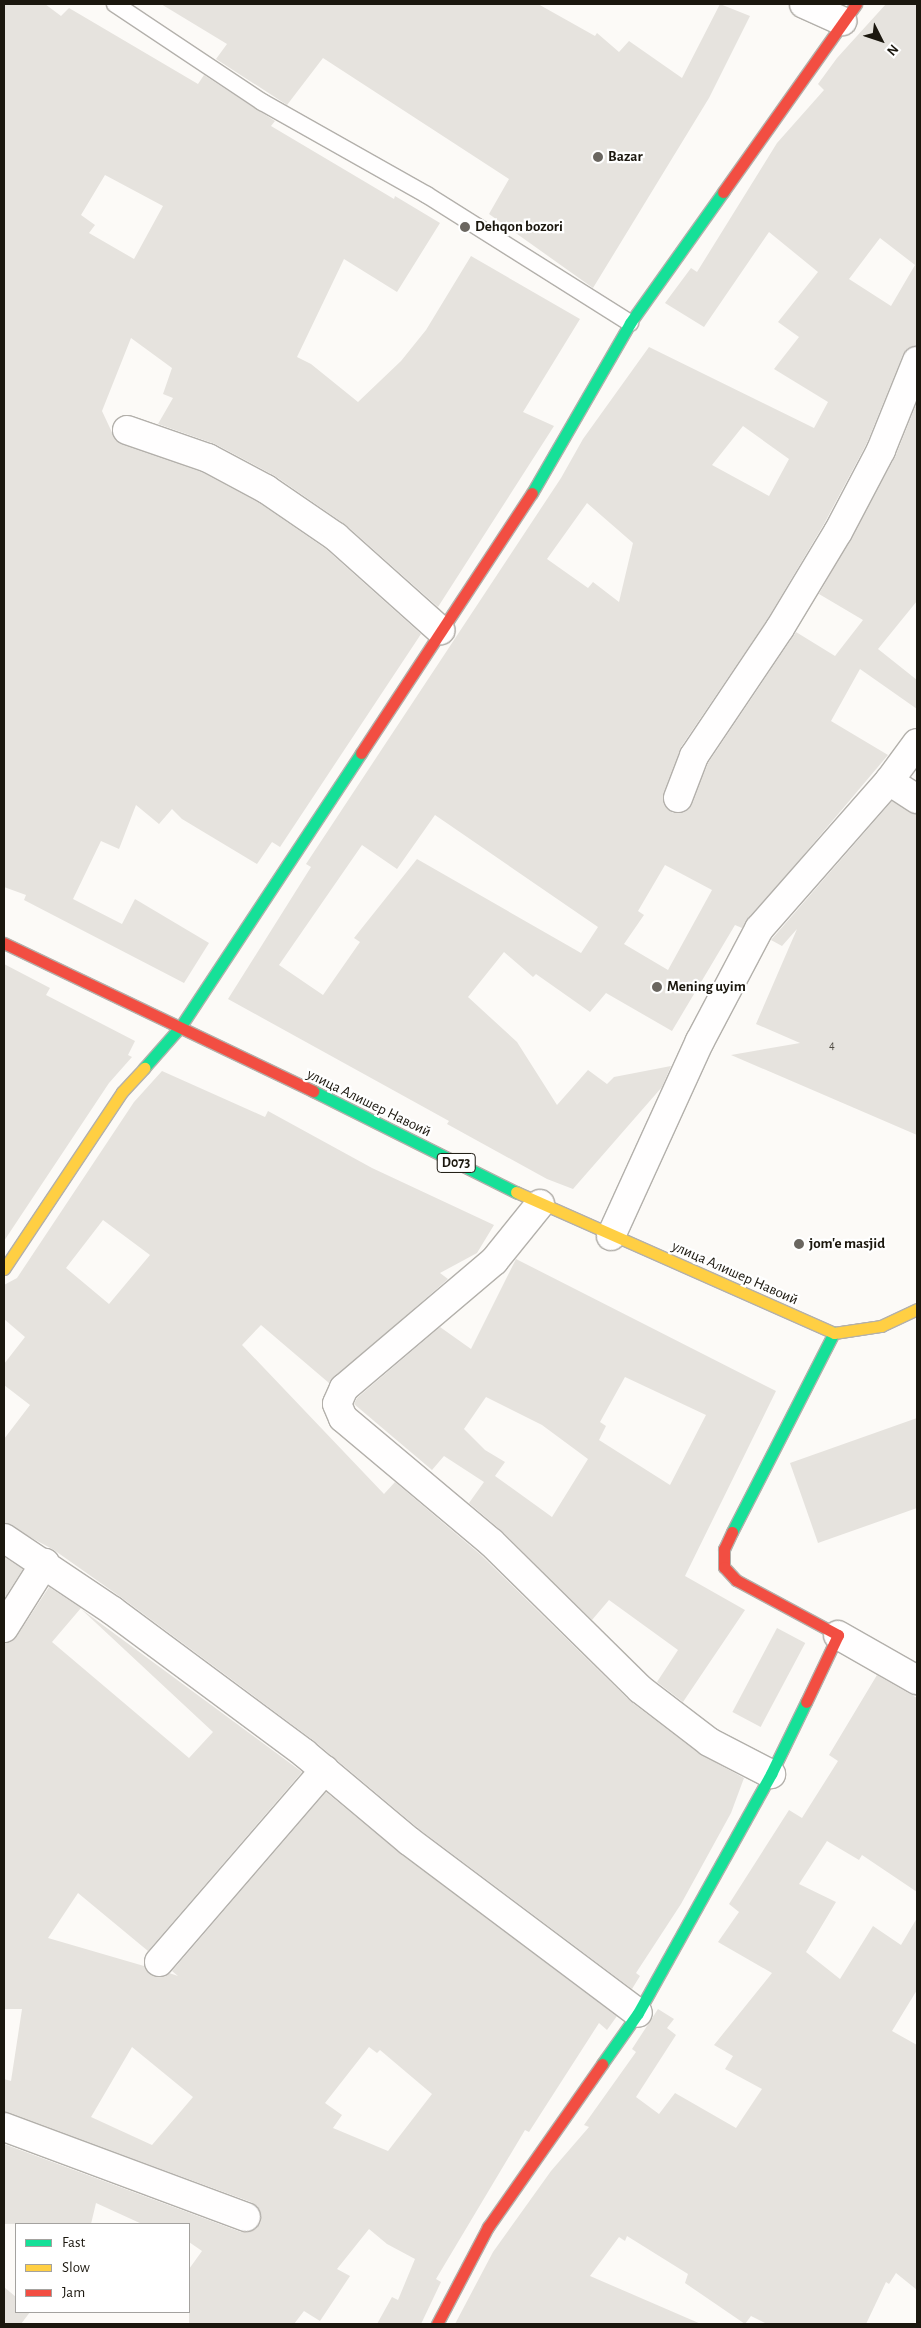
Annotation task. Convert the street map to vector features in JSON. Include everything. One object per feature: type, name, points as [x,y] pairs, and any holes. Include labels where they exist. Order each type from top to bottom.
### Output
[{"type":"street","points":[[4,1269],[122,1092],[181,1026],[440,630],[548,469],[630,323],[849,12],[804,4]]},
{"type":"street","points":[[678,798],[694,756],[780,628],[838,532],[881,450],[917,360]]},
{"type":"street","points":[[127,430],[208,458],[266,489],[336,537],[440,630]]},
{"type":"street","points":[[611,1236],[700,1040],[759,929],[889,781],[917,743]]},
{"type":"street","points":[[889,781],[917,799]]},
{"type":"street","name":"улица Алишер Навоий","points":[[4,943],[181,1026],[540,1204],[834,1333]]},
{"type":"street","points":[[540,1204],[494,1262],[344,1388],[337,1404],[343,1418],[492,1543],[640,1689],[709,1742],[771,1774]]},
{"type":"street","points":[[917,1309],[881,1326],[834,1333],[724,1549],[724,1567],[736,1580],[917,1680]]},
{"type":"street","points":[[4,1538],[45,1563],[325,1770],[409,1840],[638,2013]]},
{"type":"street","points":[[4,1628],[45,1563]]},
{"type":"street","points":[[437,2324],[488,2227],[638,2013],[771,1774],[838,1635]]},
{"type":"street","points":[[159,1962],[325,1770]]},
{"type":"street","points":[[4,2127],[246,2217]]},
{"type":"lane","points":[[115,4],[262,102],[427,195],[630,323]]},
{"type":"building","points":[[4,4],[45,4],[61,16],[69,8],[198,84],[204,75],[275,121],[271,126],[394,199],[395,196],[440,223],[397,292],[344,259],[297,357],[311,364],[358,402],[401,361],[426,330],[471,256],[580,319],[523,412],[554,426],[438,607],[346,525],[275,476],[215,444],[158,424],[173,398],[163,394],[172,368],[131,338],[102,411],[116,441],[202,472],[258,502],[326,549],[421,634],[280,847],[272,842],[257,864],[182,819],[172,809],[159,824],[136,805],[119,849],[101,841],[73,899],[122,924],[135,899],[209,943],[184,983],[24,900],[26,895],[4,887]],"holes":[[[105,175],[163,206],[134,259],[89,233],[95,225],[81,215]]]},
{"type":"building","points":[[161,4],[538,4],[595,36],[597,33],[619,52],[629,41],[682,78],[720,4],[750,16],[709,98],[593,288],[489,214],[509,179],[323,58],[287,105],[216,59],[227,44]]},
{"type":"building","points":[[886,4],[917,4],[917,346],[908,348],[903,355],[867,443],[824,524],[767,620],[681,747],[663,801],[673,813],[688,810],[708,763],[796,632],[835,656],[863,620],[819,594],[895,457],[917,402],[917,601],[878,649],[917,680],[917,709],[860,669],[831,721],[888,755],[742,928],[735,925],[672,1031],[606,993],[590,1012],[536,974],[533,977],[504,952],[468,997],[517,1042],[557,1105],[588,1070],[607,1084],[614,1077],[671,1066],[662,1087],[573,1189],[547,1179],[447,1124],[449,1121],[228,999],[311,867],[306,864],[561,478],[583,439],[649,347],[814,428],[828,402],[774,369],[799,337],[778,322],[818,272],[769,232],[704,327],[665,303],[691,268],[697,272],[777,143],[824,90],[818,84],[837,58]],"holes":[[[880,238],[915,265],[891,306],[849,279]],[[743,426],[789,459],[769,496],[712,465]],[[587,503],[633,543],[619,602],[593,582],[588,588],[547,559]],[[435,815],[598,927],[581,953],[417,859],[354,938],[360,942],[323,995],[279,965],[362,845],[397,869]],[[665,865],[712,890],[668,970],[624,944],[644,915],[638,911]]]},
{"type":"building","points":[[892,801],[917,814],[917,1135],[731,1055],[800,1043],[756,1024],[797,929],[782,946],[771,940]]},
{"type":"building","points":[[4,964],[50,988],[46,995],[135,1041],[128,1055],[132,1057],[109,1083],[4,1241]]},
{"type":"building","points":[[162,1071],[265,1117],[268,1111],[372,1168],[494,1225],[477,1253],[440,1273],[448,1279],[329,1383],[261,1325],[242,1345],[384,1494],[395,1482],[481,1555],[630,1701],[700,1754],[744,1778],[731,1813],[681,1904],[636,1973],[640,1976],[632,1989],[419,1829],[313,1740],[122,1598],[54,1550],[4,1523],[4,1439],[30,1405],[4,1385],[4,1364],[25,1337],[4,1319],[4,1285],[17,1278],[134,1102]],"holes":[[[103,1220],[150,1255],[109,1304],[66,1268]]]},
{"type":"building","points":[[516,1259],[776,1391],[685,1576],[745,1610],[683,1702],[657,1682],[678,1650],[609,1600],[592,1620],[503,1532],[469,1503],[484,1482],[444,1456],[432,1470],[354,1404],[357,1398],[440,1327],[471,1349]],"holes":[[[625,1377],[706,1415],[670,1485],[599,1440],[606,1426],[600,1422]],[[486,1397],[542,1425],[588,1459],[552,1517],[495,1476],[505,1462],[485,1450],[464,1429]]]},
{"type":"building","points":[[917,1418],[917,1508],[818,1543],[790,1463]]},
{"type":"building","points":[[4,1557],[23,1569],[4,1599]]},
{"type":"building","points":[[49,1587],[81,1608],[52,1642],[189,1758],[213,1732],[81,1609],[302,1772],[148,1951],[78,1893],[48,1938],[144,1966],[156,1977],[169,1973],[178,1976],[172,1971],[326,1792],[400,1853],[617,2016],[607,2030],[599,2023],[529,2132],[525,2130],[436,2279],[441,2282],[421,2324],[377,2324],[392,2297],[398,2300],[415,2259],[387,2244],[369,2229],[337,2269],[350,2276],[320,2321],[304,2311],[294,2324],[189,2324],[190,2268],[202,2251],[190,2243],[190,2223],[140,2223],[96,2203],[91,2223],[4,2224],[4,2144],[241,2232],[256,2229],[261,2215],[251,2202],[4,2112],[4,2079],[11,2081],[22,2009],[4,2009],[4,1644],[17,1636]],"holes":[[[132,2047],[193,2097],[152,2145],[91,2117]],[[369,2047],[377,2053],[380,2050],[432,2094],[388,2151],[333,2128],[342,2115],[325,2103]]]},
{"type":"building","points":[[777,1628],[805,1643],[761,1727],[732,1712]]},
{"type":"building","points":[[877,1675],[917,1698],[917,1892],[862,1855],[859,1860],[827,1841],[799,1884],[836,1902],[806,1952],[840,1979],[873,1926],[901,1945],[917,1918],[917,1990],[892,2031],[917,2045],[917,2290],[896,2273],[889,2284],[886,2282],[866,2324],[767,2324],[751,2316],[745,2324],[685,2283],[688,2274],[627,2236],[625,2241],[619,2237],[590,2276],[701,2324],[455,2324],[493,2252],[551,2171],[589,2127],[584,2125],[636,2052],[632,2049],[658,2009],[674,2019],[667,2028],[676,2035],[636,2097],[659,2114],[675,2093],[736,2128],[762,2089],[725,2069],[733,2056],[714,2045],[772,1973],[718,1942],[739,1912],[729,1904],[789,1810],[802,1818],[838,1761],[829,1755]]},
{"type":"building","points":[[4,2287],[15,2296],[15,2313],[29,2313],[21,2324],[4,2324]]},
{"type":"traffic: fast","points":[[532,493],[630,323],[723,192]]},
{"type":"traffic: fast","points":[[144,1068],[181,1026],[361,753]]},
{"type":"traffic: fast","points":[[313,1091],[516,1192]]},
{"type":"traffic: fast","points":[[732,1532],[834,1333]]},
{"type":"traffic: fast","points":[[602,2064],[638,2013],[771,1774],[806,1702]]},
{"type":"traffic: slow","points":[[4,1269],[122,1092],[144,1068]]},
{"type":"traffic: slow","points":[[516,1192],[834,1333],[881,1326],[917,1309]]},
{"type":"traffic: jam","points":[[723,192],[856,4]]},
{"type":"traffic: jam","points":[[361,753],[532,493]]},
{"type":"traffic: jam","points":[[4,943],[313,1091]]},
{"type":"traffic: jam","points":[[732,1532],[724,1549],[724,1567],[736,1580],[838,1635],[806,1702]]},
{"type":"traffic: jam","points":[[437,2324],[488,2227],[602,2064]]},
{"type":"place","name":"Bazar","points":[[598,157]]},
{"type":"place","name":"Dehqon bozori","points":[[465,227]]},
{"type":"place","name":"Mening uyim","points":[[657,987]]},
{"type":"place","name":"jom'e masjid","points":[[799,1244]]}]
